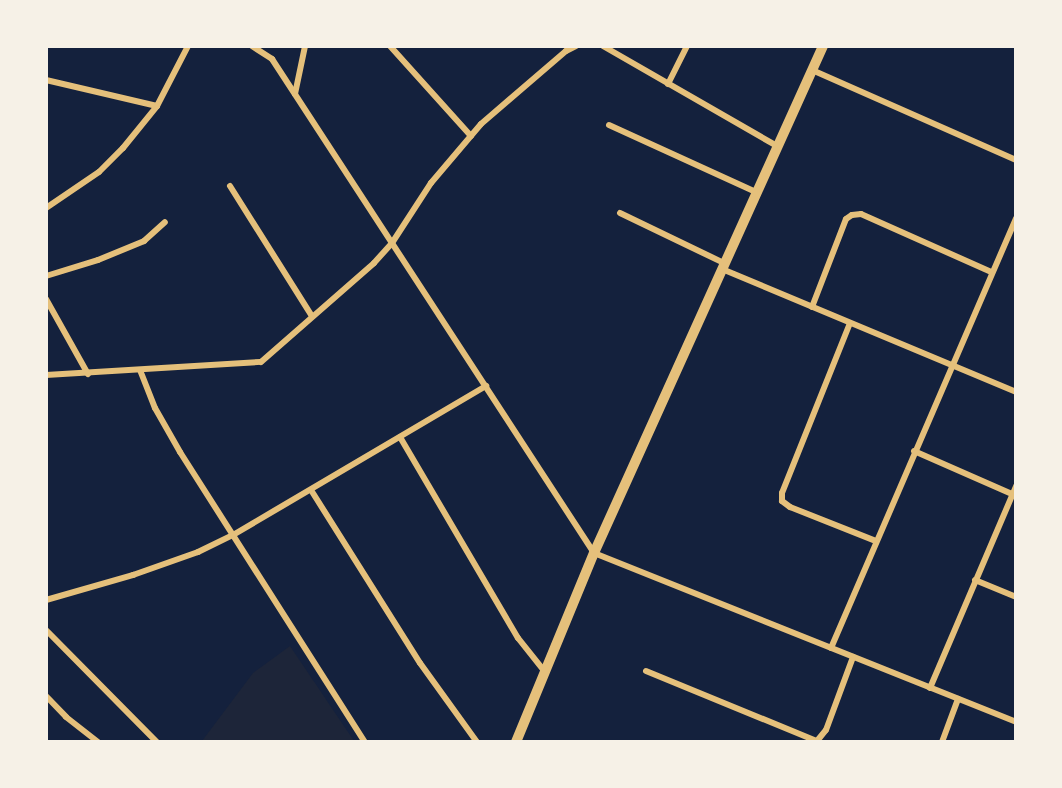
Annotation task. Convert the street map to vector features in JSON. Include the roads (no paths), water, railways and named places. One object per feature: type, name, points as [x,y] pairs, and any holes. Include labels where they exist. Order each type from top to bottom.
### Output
[{"type":"street","points":[[46,208],[99,172],[123,148],[157,105],[188,46]]},
{"type":"street","points":[[252,46],[272,59],[594,553],[1016,722]]},
{"type":"street","points":[[295,94],[305,46]]},
{"type":"street","points":[[390,46],[471,136]]},
{"type":"street","points":[[46,375],[261,362],[374,263],[392,243],[431,183],[471,136],[566,51],[576,46]]},
{"type":"street","points":[[603,46],[777,146]]},
{"type":"street","points":[[668,84],[687,46]]},
{"type":"street","points":[[516,741],[594,553],[823,46]]},
{"type":"street","points":[[811,69],[1016,160]]},
{"type":"street","points":[[46,80],[157,105]]},
{"type":"street","points":[[609,125],[756,192]]},
{"type":"street","points":[[230,186],[312,316]]},
{"type":"street","points":[[620,213],[723,266],[812,307],[1016,392]]},
{"type":"street","points":[[812,307],[846,219],[852,215],[861,214],[992,272]]},
{"type":"street","points":[[831,648],[950,365],[1016,218]]},
{"type":"street","points":[[46,276],[98,260],[144,241],[165,222]]},
{"type":"street","points":[[46,300],[88,374]]},
{"type":"street","points":[[850,323],[782,493],[782,501],[790,507],[876,541]]},
{"type":"street","points":[[140,370],[154,408],[365,741]]},
{"type":"street","points":[[46,600],[133,575],[198,552],[233,535],[486,386]]},
{"type":"street","points":[[400,437],[518,638],[545,672]]},
{"type":"street","points":[[914,452],[1012,494]]},
{"type":"street","points":[[930,688],[1016,486]]},
{"type":"street","points":[[311,490],[420,663],[477,741]]},
{"type":"street","points":[[975,580],[1016,597]]},
{"type":"street","points":[[46,630],[157,741]]},
{"type":"street","points":[[646,670],[785,730],[817,741],[826,730],[854,657]]},
{"type":"street","points":[[46,696],[66,717],[98,741]]},
{"type":"street","points":[[942,741],[958,699]]}]
